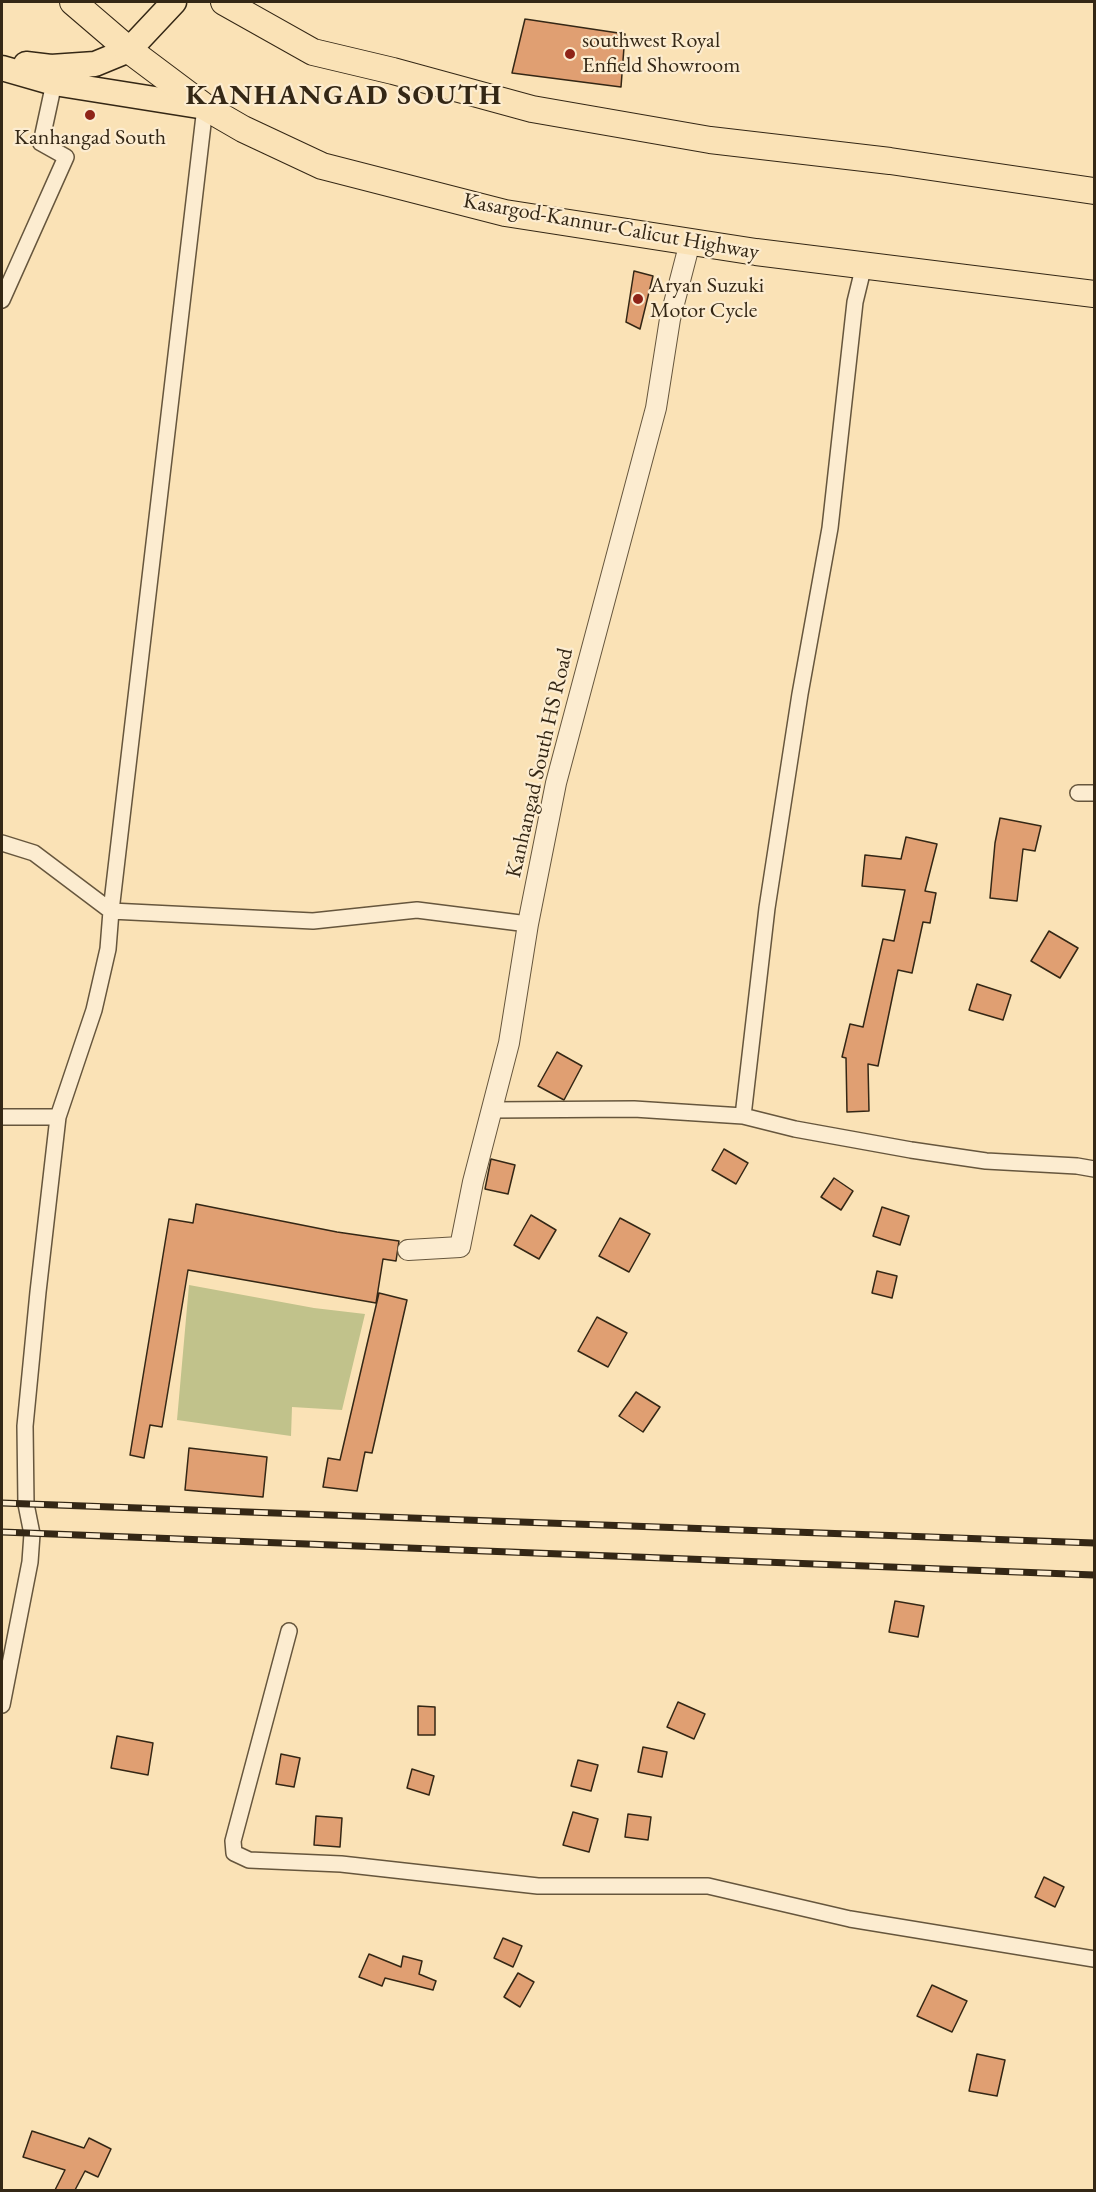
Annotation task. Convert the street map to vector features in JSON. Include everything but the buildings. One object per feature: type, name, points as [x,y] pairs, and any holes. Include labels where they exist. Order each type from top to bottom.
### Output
[{"type":"highway","name":"Kasargod-Kannur-Calicut Highway","points":[[74,2],[129,50],[205,107],[243,129],[322,166],[505,213],[690,242],[1095,294]]},
{"type":"highway","points":[[224,2],[313,52],[532,109],[710,140],[890,160],[1095,190]]},
{"type":"main road","points":[[2,61],[51,67],[95,63],[129,50],[174,2]]},
{"type":"main road","points":[[2,68],[54,83],[205,107]]},
{"type":"street","points":[[2,300],[66,157],[41,143],[54,83]]},
{"type":"street","points":[[2,1705],[30,1562],[32,1534],[26,1504],[25,1426],[58,1117],[93,1010],[108,949],[205,107]]},
{"type":"street","name":"Kanhangad South HS Road","points":[[408,1250],[460,1247],[473,1182],[509,1043],[528,924],[556,783],[656,408],[670,319],[690,242]]},
{"type":"street","points":[[743,1116],[767,908],[800,694],[830,528],[855,302],[864,265]]},
{"type":"street","points":[[1078,793],[1095,794]]},
{"type":"street","points":[[2,843],[34,853],[111,911],[314,921],[417,910],[528,924]]},
{"type":"street","points":[[492,1110],[634,1109],[743,1116],[795,1129],[943,1155],[986,1161],[1095,1169]]},
{"type":"street","points":[[2,1117],[58,1117]]},
{"type":"street","points":[[289,1630],[233,1841],[234,1853],[249,1860],[340,1864],[538,1886],[708,1886],[850,1919],[1095,1959]]},
{"type":"green space","points":[[189,1285],[314,1308],[365,1314],[342,1410],[292,1407],[291,1436],[177,1420]]},
{"type":"railway","points":[[2,1503],[1094,1543]]},
{"type":"railway","points":[[2,1532],[1094,1575]]},
{"type":"place","name":"southwest Royal Enfield Showroom","points":[[570,54]]},
{"type":"place","name":"Kanhangad South","points":[[90,115]]},
{"type":"place","name":"Aryan Suzuki Motor Cycle","points":[[638,299]]},
{"type":"district","name":"KANHANGAD SOUTH","points":[[344,96]]}]
